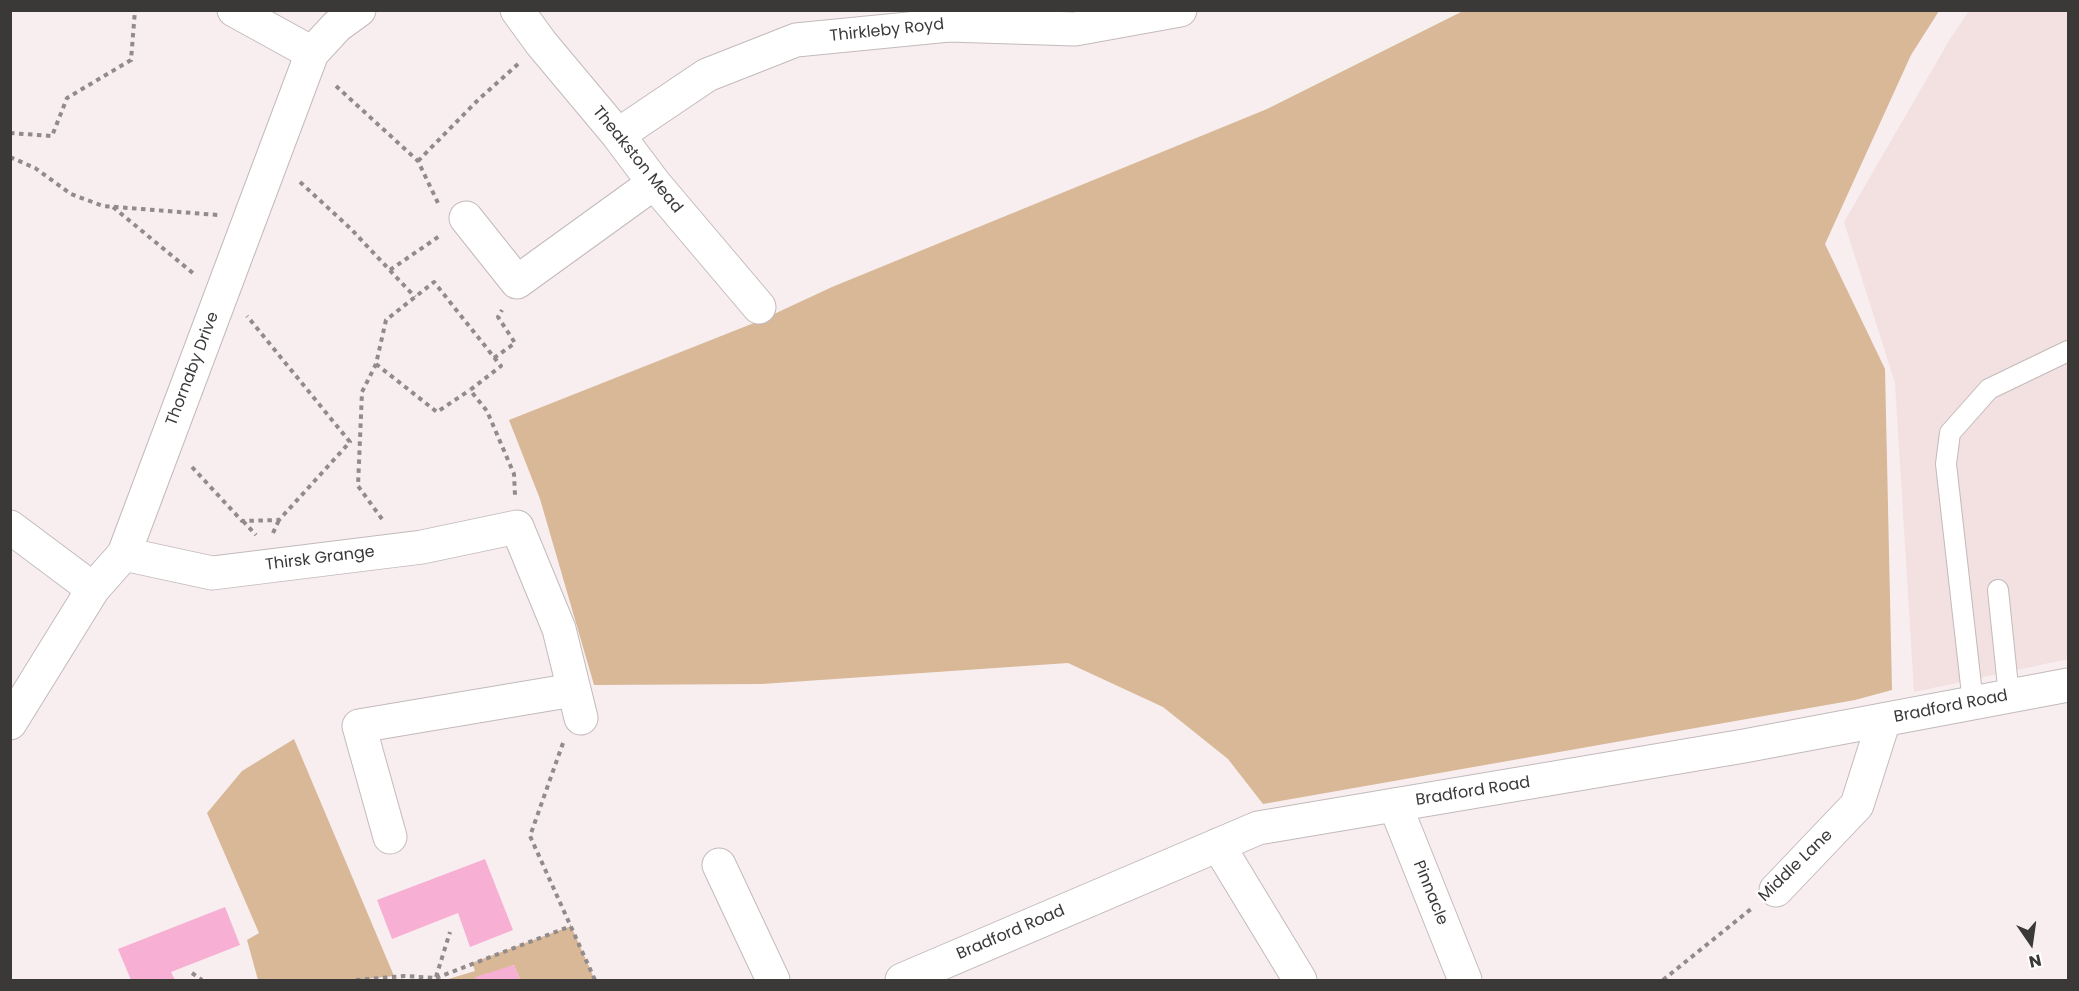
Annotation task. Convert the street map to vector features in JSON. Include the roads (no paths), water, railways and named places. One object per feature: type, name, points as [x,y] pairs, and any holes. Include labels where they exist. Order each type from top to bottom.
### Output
[{"type":"street","points":[[234,10],[310,57]]},
{"type":"street","name":"Thornaby Drive","points":[[10,723],[93,589],[124,554],[310,57],[337,26],[359,10]]},
{"type":"street","name":"Theakston Mead","points":[[517,10],[654,183],[759,307]]},
{"type":"street","name":"Thirkleby Royd","points":[[618,135],[707,75],[796,40],[950,25],[1075,29],[1180,10]]},
{"type":"street","points":[[453,213],[517,282],[654,183]]},
{"type":"street","points":[[10,527],[93,589]]},
{"type":"street","name":"Thirsk Grange","points":[[124,554],[212,573],[422,547],[517,527],[559,629],[577,704],[359,726],[390,837]]},
{"type":"street","name":"Bradford Road","points":[[902,981],[1258,828],[1744,746],[2068,685]]},
{"type":"street","name":"Middle Lane","points":[[1776,890],[1857,805],[1884,720]]},
{"type":"street","name":"Pinnacle","points":[[1395,805],[1465,981]]},
{"type":"street","points":[[1218,845],[1300,981]]},
{"type":"street","points":[[719,865],[772,981]]},
{"type":"lane","points":[[1972,703],[1946,465],[1950,433],[1989,389],[2068,351]]},
{"type":"lane","points":[[1998,590],[2009,696]]}]
